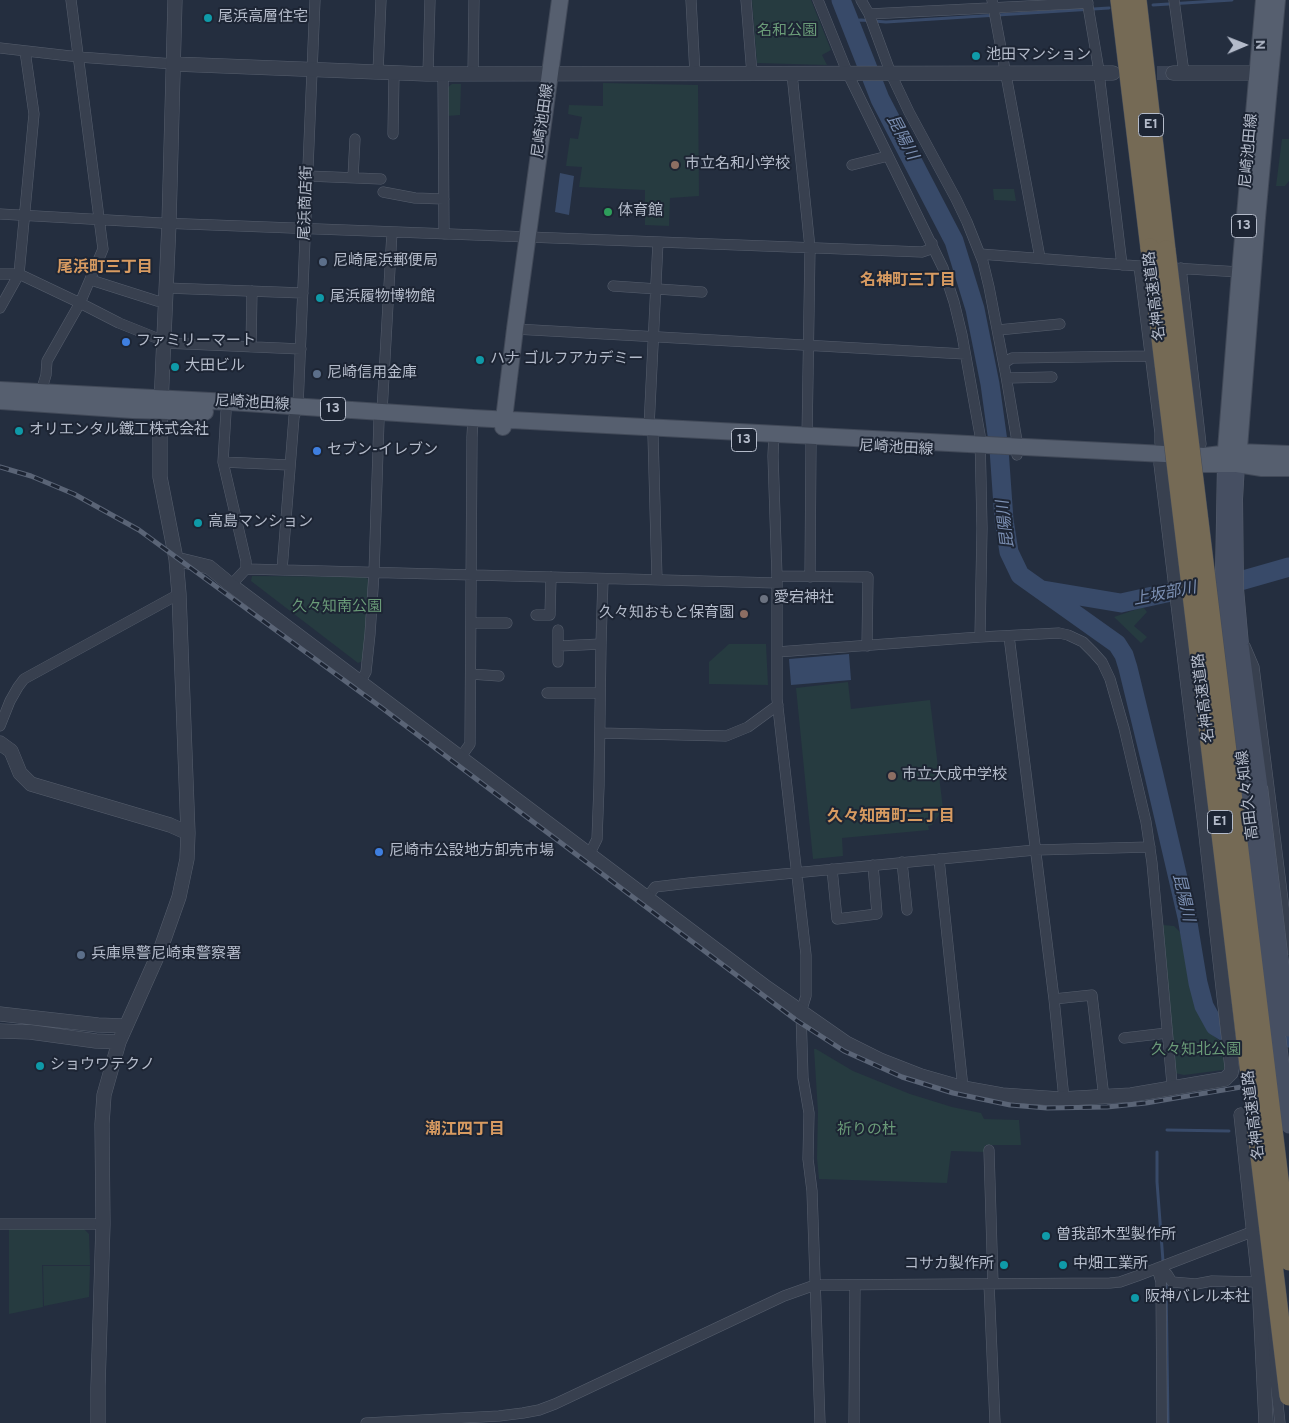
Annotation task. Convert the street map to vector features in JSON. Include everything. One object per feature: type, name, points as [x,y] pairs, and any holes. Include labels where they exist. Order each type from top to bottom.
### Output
[{"type":"highway","name":"E1","points":[[1114,0],[1124,36]]},
{"type":"highway","name":"名神高速道路","points":[[1120,0],[1158,249],[1289,1261]]},
{"type":"highway","name":"名神高速道路","points":[[1137,0],[1158,249],[1289,1396]]},
{"type":"main road","name":"尼崎池田線","points":[[504,424],[515,329],[560,0]]},
{"type":"main road","name":"尼崎池田線","points":[[1232,458],[1257,218],[1264,73],[1264,0]]},
{"type":"main road","name":"尼崎池田線","points":[[1232,458],[1240,272],[1264,73],[1276,0]]},
{"type":"main road","points":[[0,379],[43,386],[60,400],[35,411],[0,411]]},
{"type":"main road","name":"尼崎池田線","points":[[0,390],[60,400]]},
{"type":"main road","name":"尼崎池田線","points":[[0,401],[60,400],[296,411],[808,441],[1016,451],[1161,464],[1289,454]]},
{"type":"main road","name":"尼崎池田線","points":[[161,405],[226,412],[296,411]]},
{"type":"main road","name":"尼崎池田線","points":[[1081,450],[1160,443],[1209,444],[1232,458],[1262,468],[1289,468]]},
{"type":"main road","name":"尼崎池田線","points":[[1016,451],[1081,450],[1232,458]]},
{"type":"main road","name":"高田久々知線","points":[[1232,458],[1229,588],[1254,788],[1289,1029]]},
{"type":"main road","name":"高田久々知線","points":[[1229,588],[1239,631],[1289,1126]]},
{"type":"street","points":[[43,386],[47,361],[80,303],[103,249],[71,0]]},
{"type":"street","points":[[98,1423],[104,1095],[119,1042],[162,948],[179,897],[187,859],[188,833],[179,594],[176,559],[160,477],[175,0]]},
{"type":"street","name":"尾浜商店街","points":[[282,570],[289,465],[301,349],[316,0]]},
{"type":"street","points":[[378,72],[381,0]]},
{"type":"street","points":[[428,74],[430,0]]},
{"type":"street","points":[[473,74],[474,0]]},
{"type":"street","points":[[690,0],[696,74]]},
{"type":"street","points":[[746,0],[752,74]]},
{"type":"street","points":[[818,0],[853,74],[888,156],[944,268],[951,293],[965,354],[982,449],[980,637]]},
{"type":"street","points":[[861,0],[870,18],[888,74],[956,199],[980,254],[989,287],[1007,378],[1016,451]]},
{"type":"street","points":[[1174,4],[1178,73],[1264,73]]},
{"type":"street","points":[[870,18],[994,9],[1088,5],[1099,73],[1122,265]]},
{"type":"street","points":[[994,9],[1040,258]]},
{"type":"street","points":[[0,48],[79,57],[174,64],[428,74],[1113,73]]},
{"type":"street","points":[[0,308],[19,274],[34,114],[25,50]]},
{"type":"street","points":[[393,134],[394,73]]},
{"type":"street","points":[[443,74],[444,234]]},
{"type":"street","points":[[792,74],[810,248],[808,441],[810,577]]},
{"type":"street","points":[[353,177],[355,138]]},
{"type":"street","points":[[852,165],[888,156]]},
{"type":"street","points":[[308,176],[381,179]]},
{"type":"street","points":[[383,192],[415,198],[444,199]]},
{"type":"street","points":[[0,214],[306,229],[924,252],[930,249],[932,243]]},
{"type":"street","points":[[360,682],[366,672],[374,572],[392,232]]},
{"type":"street","points":[[657,579],[651,431],[653,336],[658,242]]},
{"type":"street","points":[[980,254],[1240,272]]},
{"type":"street","points":[[1139,266],[1160,443]]},
{"type":"street","points":[[1181,268],[1201,444]]},
{"type":"street","points":[[0,274],[19,274],[119,324],[164,342],[301,349]]},
{"type":"street","points":[[90,280],[157,301],[165,294],[252,291],[303,293]]},
{"type":"street","points":[[613,286],[702,292]]},
{"type":"street","points":[[251,347],[252,291]]},
{"type":"street","points":[[998,330],[1060,324]]},
{"type":"street","points":[[515,329],[965,354]]},
{"type":"street","points":[[1004,363],[1012,358],[1150,356]]},
{"type":"street","points":[[1007,378],[1052,377]]},
{"type":"street","points":[[226,412],[223,462],[246,561],[246,569],[231,585]]},
{"type":"street","points":[[460,758],[470,744],[473,422]]},
{"type":"street","points":[[774,438],[778,705],[806,955],[806,996],[801,1012],[803,1078],[808,1113],[808,1159],[812,1191],[820,1423]]},
{"type":"street","points":[[223,462],[289,465]]},
{"type":"street","points":[[176,559],[210,567],[231,585],[588,855],[767,988],[846,1043],[880,1060],[920,1076],[962,1088],[1002,1095],[1064,1099],[1104,1098],[1220,1080],[1229,1076],[1232,1068],[1161,464]]},
{"type":"street","points":[[246,569],[657,579],[777,580],[810,577],[868,577],[867,646]]},
{"type":"street","points":[[536,615],[550,615],[551,577]]},
{"type":"street","points":[[588,855],[597,839],[603,578]]},
{"type":"street","points":[[1179,612],[1229,588]]},
{"type":"street","points":[[0,726],[10,701],[24,679],[179,594]]},
{"type":"street","points":[[472,623],[507,623]]},
{"type":"street","points":[[558,630],[558,662]]},
{"type":"street","points":[[1239,631],[1254,667],[1289,949]]},
{"type":"street","points":[[777,652],[1059,633],[1083,642],[1093,652],[1102,662],[1110,679],[1146,822],[1160,938],[1171,1089]]},
{"type":"street","points":[[1009,636],[1054,1000],[1064,1099]]},
{"type":"street","points":[[559,646],[601,644]]},
{"type":"street","points":[[471,674],[499,676]]},
{"type":"street","points":[[547,693],[600,693]]},
{"type":"street","points":[[600,733],[726,736],[748,727],[778,705]]},
{"type":"street","points":[[0,743],[11,751],[20,773],[31,784],[188,833]]},
{"type":"street","points":[[1206,836],[1274,825]]},
{"type":"street","points":[[647,898],[655,887],[689,883],[1035,850],[1150,847]]},
{"type":"street","points":[[939,859],[962,1088]]},
{"type":"street","points":[[902,862],[906,910]]},
{"type":"street","points":[[832,869],[837,919],[878,914],[873,865]]},
{"type":"street","points":[[1054,1000],[1092,995],[1104,1098]]},
{"type":"street","points":[[1227,1020],[1289,1010]]},
{"type":"street","points":[[0,1014],[98,1025],[126,1026]]},
{"type":"street","points":[[0,1031],[30,1032],[96,1041],[119,1042]]},
{"type":"street","points":[[1124,1038],[1167,1033]]},
{"type":"street","points":[[1241,1115],[1259,1282],[1266,1423]]},
{"type":"street","points":[[989,1150],[995,1423]]},
{"type":"street","points":[[366,1423],[459,1420],[539,1410],[784,1296],[815,1285],[1120,1282],[1289,1212]]},
{"type":"street","points":[[0,1224],[103,1224]]},
{"type":"street","points":[[1255,1250],[1264,1280],[1280,1423]]},
{"type":"street","points":[[1157,1268],[1167,1274],[1172,1282],[1196,1284],[1212,1281],[1259,1282]]},
{"type":"street","points":[[1157,1268],[1161,1282],[1162,1423]]},
{"type":"street","points":[[854,1423],[855,1285]]},
{"type":"green space","name":"名和公園","points":[[752,0],[811,0],[831,50],[822,55],[827,65],[757,63]]},
{"type":"green space","points":[[603,83],[698,85],[699,196],[670,198],[669,226],[645,225],[645,190],[579,187],[582,167],[566,166],[570,138],[578,139],[582,117],[568,114],[569,105],[603,106]]},
{"type":"green space","points":[[452,84],[461,84],[460,115],[447,116],[447,88]]},
{"type":"green space","points":[[1282,139],[1289,139],[1289,181],[1285,186],[1276,186]]},
{"type":"green space","points":[[993,189],[1014,189],[1016,201],[994,200]]},
{"type":"green space","name":"久々知南公園","points":[[252,576],[365,577],[369,580],[365,660],[358,663],[251,581]]},
{"type":"green space","points":[[1143,607],[1147,612],[1134,626],[1147,637],[1141,643],[1114,617]]},
{"type":"green space","points":[[729,644],[766,644],[768,685],[709,684],[709,662]]},
{"type":"green space","points":[[848,682],[851,709],[930,700],[943,809],[932,825],[928,826],[929,830],[842,838],[843,856],[813,859],[796,688]]},
{"type":"green space","name":"久々知北公園","points":[[1163,925],[1174,926],[1180,932],[1195,1002],[1200,1016],[1208,1030],[1225,1044],[1227,1065],[1223,1070],[1184,1075],[1175,1073]]},
{"type":"green space","name":"祈りの杜","points":[[814,1049],[853,1071],[910,1094],[952,1107],[981,1113],[984,1119],[1019,1120],[1021,1145],[985,1145],[985,1152],[951,1151],[947,1183],[819,1179],[817,1158],[818,1112]]},
{"type":"green space","points":[[9,1228],[83,1228],[89,1234],[90,1265],[42,1265],[43,1307],[9,1314]]},
{"type":"green space","points":[[43,1266],[90,1266],[89,1297],[44,1306]]},
{"type":"water","points":[[560,173],[574,176],[569,215],[555,212]]},
{"type":"water","points":[[849,654],[851,680],[791,685],[789,659]]},
{"type":"waterway","name":"昆陽川","points":[[841,0],[880,99],[954,241],[975,309],[990,384],[999,449],[1004,520],[1009,552],[1020,575],[1117,644],[1124,655],[1187,917],[1198,983],[1204,1006],[1215,1026],[1233,1037],[1242,1039],[1289,1038]]},
{"type":"waterway","points":[[1153,5],[1232,0]]},
{"type":"waterway","points":[[849,21],[886,22],[1109,8]]},
{"type":"waterway","name":"上坂部川","points":[[1043,590],[1121,603],[1171,592],[1240,581],[1289,567]]},
{"type":"waterway","points":[[1167,1130],[1229,1131]]},
{"type":"waterway","points":[[1157,1152],[1157,1182],[1163,1261]]},
{"type":"waterway","points":[[1166,1281],[1168,1423]]},
{"type":"tunnel","points":[[1136,73],[1173,73]]},
{"type":"railway","points":[[0,467],[31,476],[74,494],[139,530],[382,708],[796,1020],[844,1051],[902,1077],[953,1093],[1010,1105],[1047,1108],[1107,1107],[1146,1103],[1289,1079]]},
{"type":"place","name":"尾浜高層住宅","points":[[208,18]]},
{"type":"place","name":"池田マンション","points":[[976,56]]},
{"type":"place","name":"市立名和小学校","points":[[675,165]]},
{"type":"place","name":"体育館","points":[[608,212]]},
{"type":"place","name":"尼崎尾浜郵便局","points":[[323,262]]},
{"type":"place","name":"尾浜履物博物館","points":[[320,298]]},
{"type":"place","name":"ファミリーマート","points":[[126,342]]},
{"type":"place","name":"ハナ ゴルフアカデミー","points":[[480,360]]},
{"type":"place","name":"大田ビル","points":[[175,367]]},
{"type":"place","name":"尼崎信用金庫","points":[[317,374]]},
{"type":"place","name":"オリエンタル鐵工株式会社","points":[[19,431]]},
{"type":"place","name":"セブン-イレブン","points":[[317,451]]},
{"type":"place","name":"高島マンション","points":[[198,523]]},
{"type":"place","name":"愛宕神社","points":[[764,599]]},
{"type":"place","name":"久々知おもと保育園","points":[[744,614]]},
{"type":"place","name":"市立大成中学校","points":[[892,776]]},
{"type":"place","name":"尼崎市公設地方卸売市場","points":[[379,852]]},
{"type":"place","name":"兵庫県警尼崎東警察署","points":[[81,955]]},
{"type":"place","name":"ショウワテクノ","points":[[40,1066]]},
{"type":"place","name":"曽我部木型製作所","points":[[1046,1236]]},
{"type":"place","name":"コサカ製作所","points":[[1004,1265]]},
{"type":"place","name":"中畑工業所","points":[[1063,1265]]},
{"type":"place","name":"阪神バレル本社","points":[[1135,1298]]},
{"type":"district","name":"尾浜町三丁目","points":[[105,269]]},
{"type":"district","name":"名神町三丁目","points":[[908,282]]},
{"type":"district","name":"久々知西町二丁目","points":[[891,818]]},
{"type":"district","name":"潮江四丁目","points":[[465,1131]]}]
